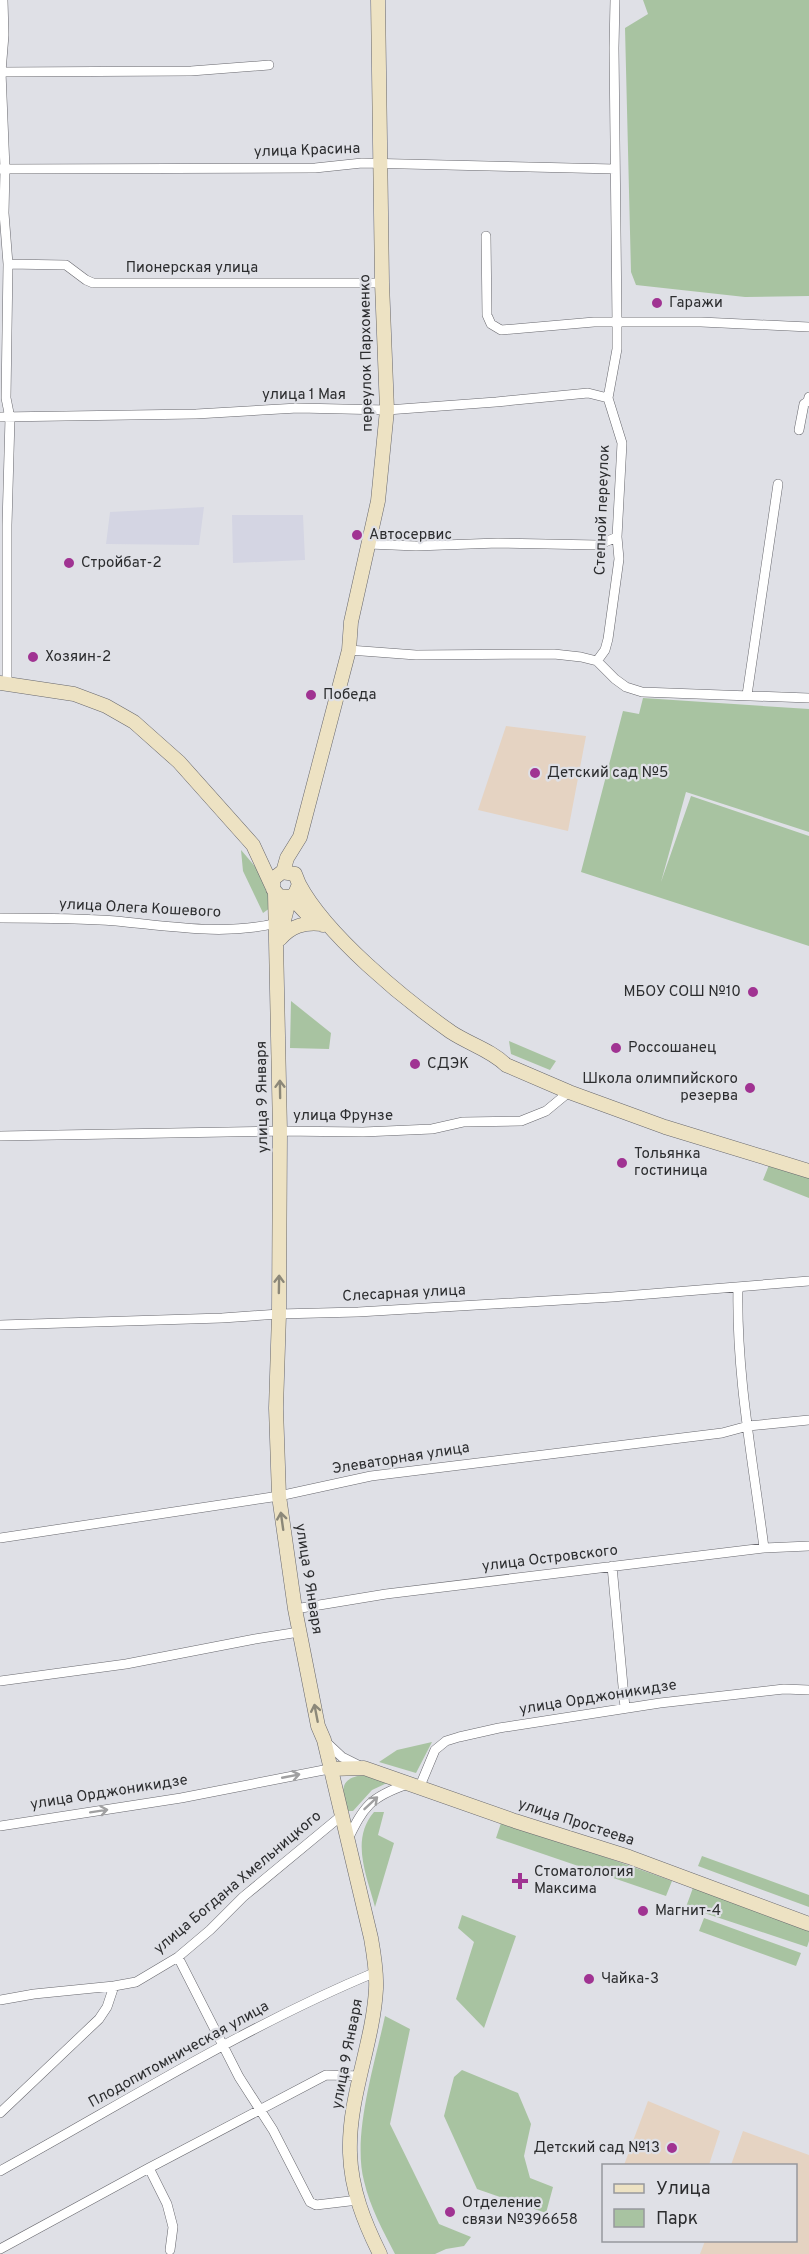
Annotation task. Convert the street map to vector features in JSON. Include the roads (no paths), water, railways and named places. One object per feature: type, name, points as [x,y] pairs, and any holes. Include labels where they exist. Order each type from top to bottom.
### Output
[{"type":"main road","name":"переулок Пархоменко","points":[[283,872],[285,863],[300,837],[349,650],[351,622],[369,544],[381,477],[387,410],[382,283],[378,0]]},
{"type":"main road","points":[[4,683],[74,694],[106,706],[134,722],[179,762],[253,845],[275,862],[283,872]]},
{"type":"main road","points":[[279,945],[290,897],[298,890],[300,837]]},
{"type":"main road","points":[[253,845],[279,896],[290,897],[409,1000],[452,1033],[500,1059],[506,1065],[569,1092],[665,1127],[809,1171]]},
{"type":"main road","points":[[274,889],[277,874],[291,872],[305,896],[334,933]]},
{"type":"main road","name":"улица 9 Января","points":[[274,889],[279,945],[279,1314],[276,1408],[279,1496],[295,1609],[318,1726],[324,1740],[329,1769],[371,1938],[376,1972],[372,2021],[350,2133],[351,2164],[358,2200],[380,2254]]},
{"type":"main road","points":[[279,945],[287,930],[297,925],[322,924]]},
{"type":"main road","name":"улица Простеева","points":[[329,1769],[364,1768],[415,1784],[515,1821],[629,1857],[809,1924]]},
{"type":"street","points":[[3,0],[2,169],[8,264],[4,277],[6,398],[3,525],[4,683]]},
{"type":"street","name":"Степной переулок","points":[[597,661],[608,639],[619,559],[617,537],[622,443],[608,398],[617,349],[615,0]]},
{"type":"street","points":[[1,72],[191,71],[269,65]]},
{"type":"street","name":"улица Красина","points":[[2,169],[315,168],[362,163],[615,170]]},
{"type":"street","points":[[486,236],[487,315],[490,324],[501,330],[617,322],[701,322],[809,327]]},
{"type":"street","name":"Пионерская улица","points":[[8,264],[66,265],[93,284],[382,283]]},
{"type":"street","name":"улица 1 Мая","points":[[5,417],[196,414],[298,408],[387,410],[588,393],[608,398]]},
{"type":"street","points":[[799,430],[804,404],[809,397]]},
{"type":"street","points":[[747,695],[778,484]]},
{"type":"street","points":[[369,544],[598,545],[617,537]]},
{"type":"street","points":[[349,650],[416,655],[554,654],[597,661],[626,687],[642,692],[809,698]]},
{"type":"street","name":"улица Олега Кошевого","points":[[0,918],[113,921],[209,929],[261,927],[277,923]]},
{"type":"street","name":"улица Фрунзе","points":[[0,1136],[280,1131],[363,1132],[432,1129],[463,1122],[521,1121],[546,1111],[569,1092]]},
{"type":"street","name":"Слесарная улица","points":[[0,1325],[381,1311],[809,1281]]},
{"type":"street","points":[[738,1287],[737,1331],[764,1548]]},
{"type":"street","name":"Элеваторная улица","points":[[0,1538],[279,1496],[371,1476],[722,1433],[748,1426],[809,1420]]},
{"type":"street","name":"улица Островского","points":[[295,1609],[386,1594],[612,1566],[764,1548],[809,1546]]},
{"type":"street","points":[[612,1566],[625,1708]]},
{"type":"street","points":[[0,1681],[126,1664],[299,1632]]},
{"type":"street","name":"улица Орджоникидзе","points":[[415,1784],[435,1750],[446,1741],[499,1728],[625,1708],[784,1689],[809,1690]]},
{"type":"street","points":[[324,1740],[342,1757],[364,1768]]},
{"type":"street","name":"улица Орджоникидзе","points":[[0,1826],[181,1798],[329,1769]]},
{"type":"street","points":[[347,1841],[363,1811],[374,1799],[386,1792],[415,1784]]},
{"type":"street","name":"улица Богдана Хмельницкого","points":[[0,2000],[136,1982],[178,1957],[243,1898],[341,1816]]},
{"type":"street","points":[[178,1957],[239,2077],[273,2130],[310,2202],[316,2205],[358,2200]]},
{"type":"street","name":"Плодопитомническая улица","points":[[0,2171],[142,2089],[342,1986],[376,1972]]},
{"type":"street","points":[[0,2113],[99,2019],[107,2007],[114,1986]]},
{"type":"street","points":[[0,2249],[326,2075],[361,2076]]},
{"type":"street","points":[[149,2168],[167,2204],[173,2227],[170,2250]]},
{"type":"place","name":"Гаражи","points":[[657,303]]},
{"type":"place","name":"Автосервис","points":[[357,535]]},
{"type":"place","name":"Стройбат-2","points":[[69,563]]},
{"type":"place","name":"Хозяин-2","points":[[33,657]]},
{"type":"place","name":"Победа","points":[[311,695]]},
{"type":"place","name":"Детский сад №5","points":[[535,773]]},
{"type":"place","name":"МБОУ СОШ №10","points":[[753,992]]},
{"type":"place","name":"Россошанец","points":[[616,1048]]},
{"type":"place","name":"СДЭК","points":[[415,1064]]},
{"type":"place","name":"Школа олимпийского резерва","points":[[750,1088]]},
{"type":"place","name":"Тольянка гостиница","points":[[622,1163]]},
{"type":"place","name":"Стоматология Максима","points":[[520,1881]]},
{"type":"place","name":"Магнит-4","points":[[643,1911]]},
{"type":"place","name":"Чайка-3","points":[[589,1979]]},
{"type":"place","name":"Детский сад №13","points":[[672,2148]]},
{"type":"place","name":"Отделение связи №396658","points":[[450,2212]]}]
